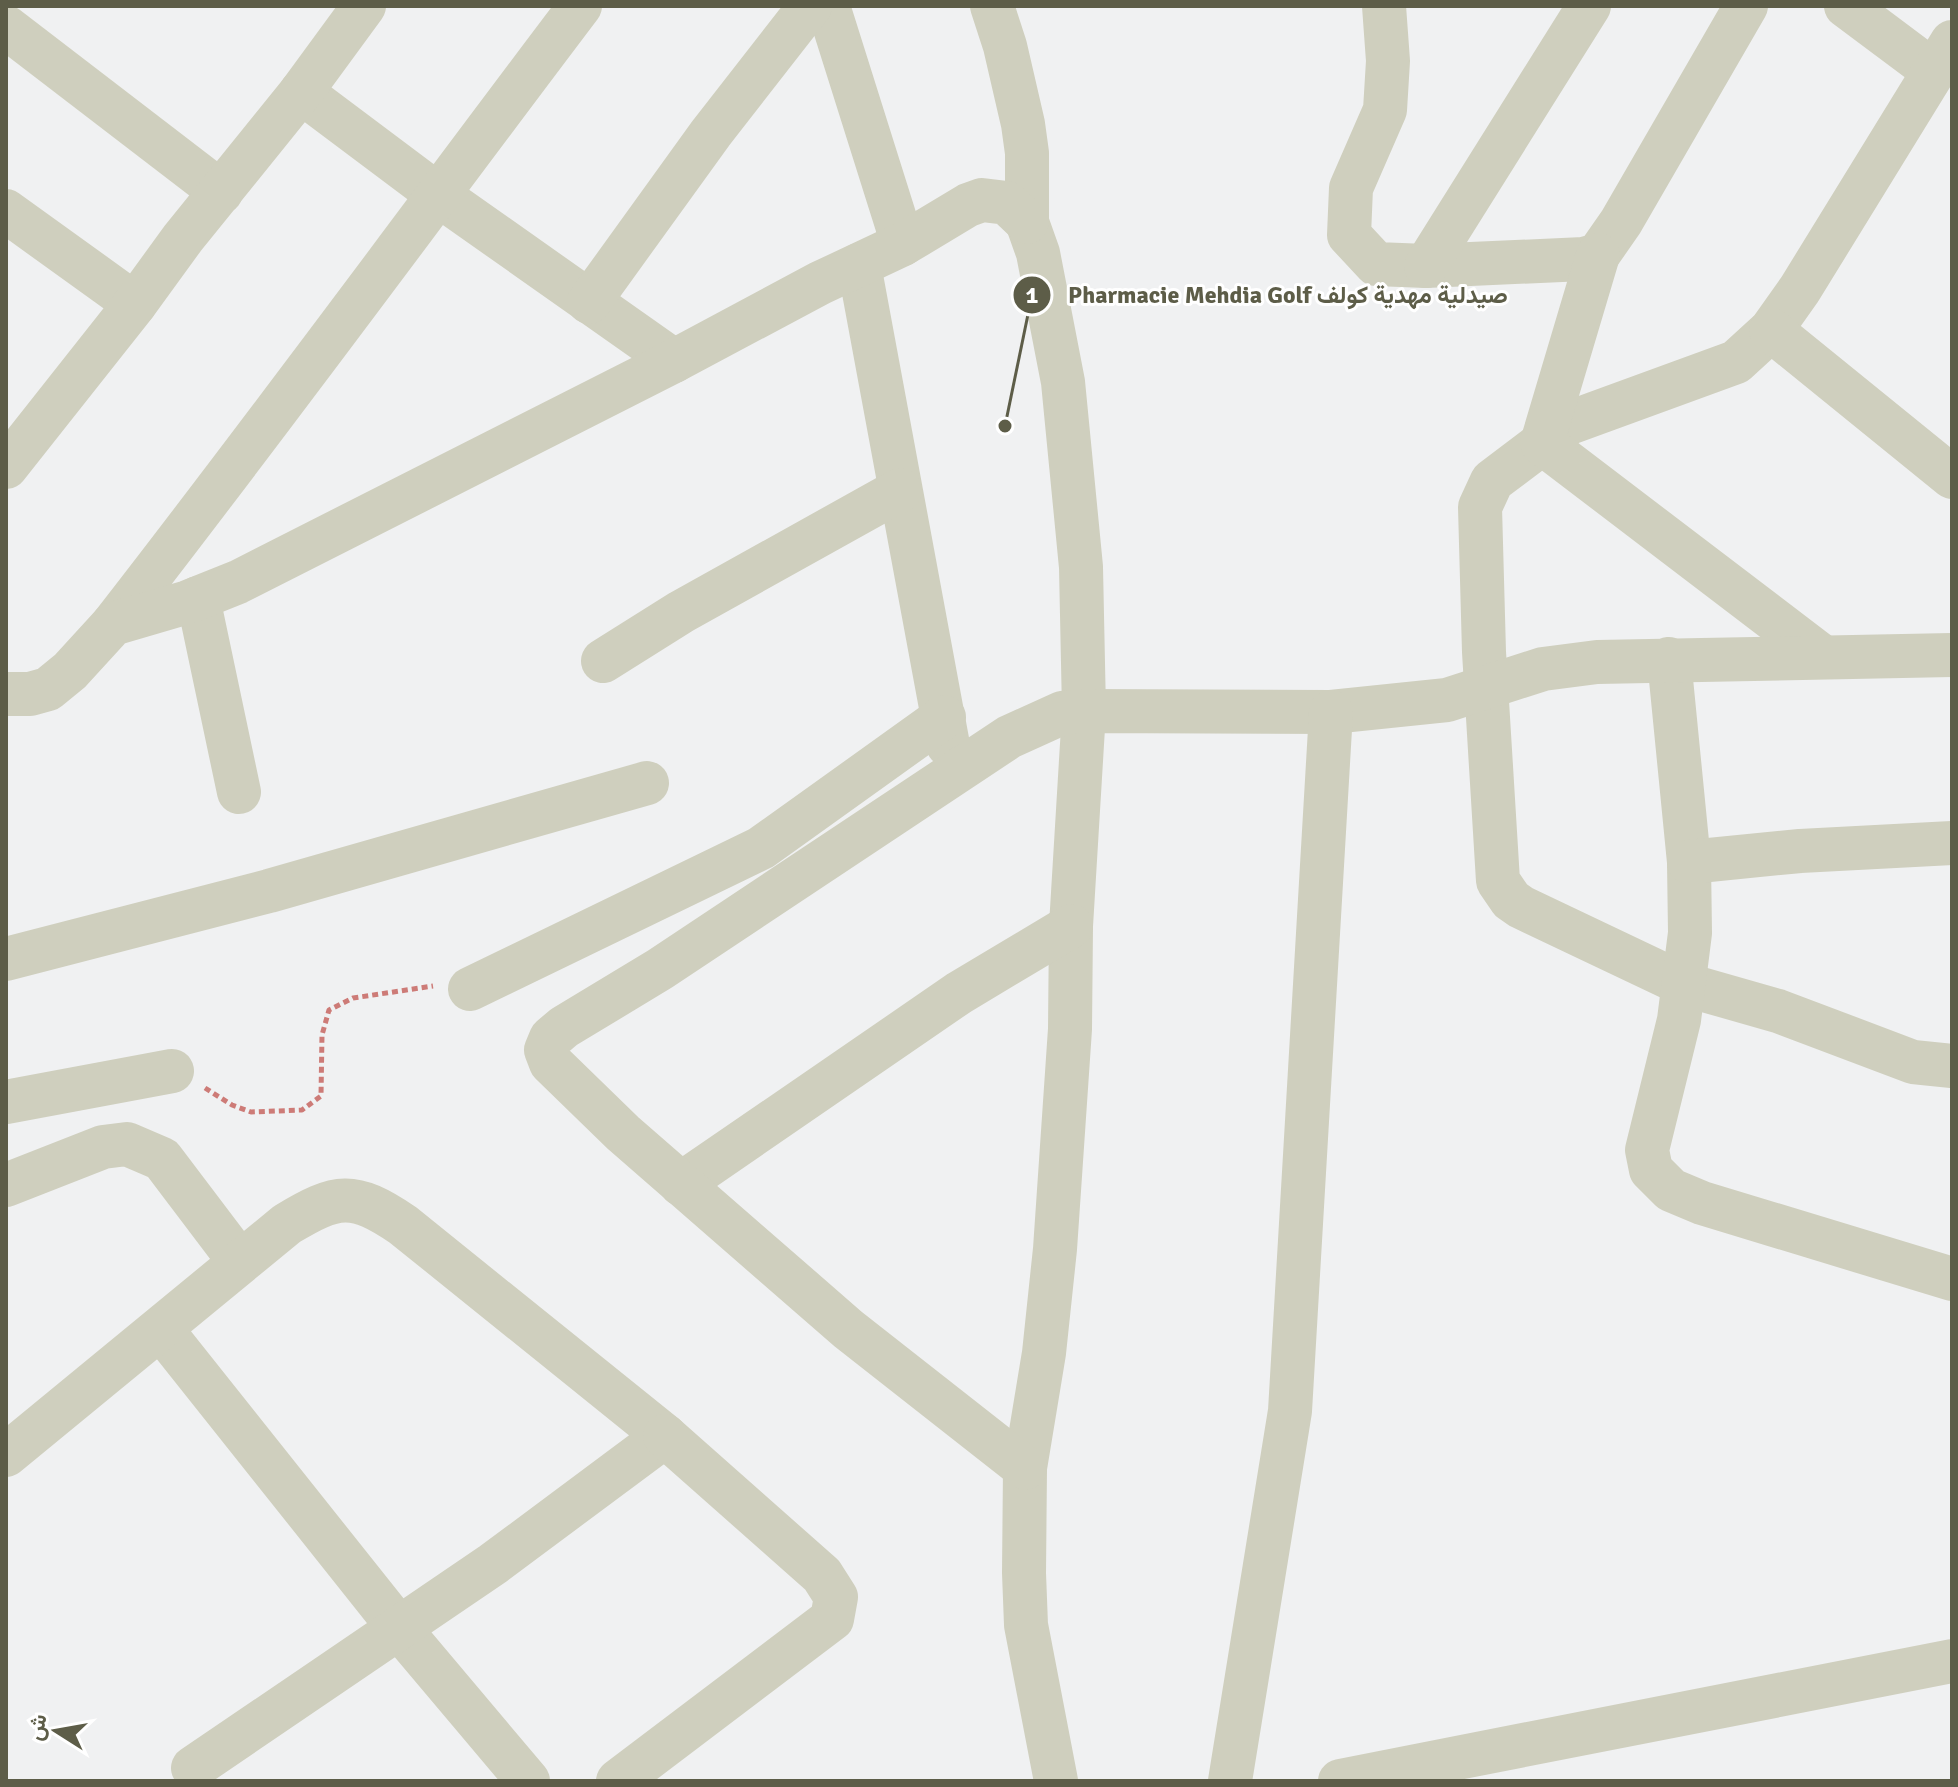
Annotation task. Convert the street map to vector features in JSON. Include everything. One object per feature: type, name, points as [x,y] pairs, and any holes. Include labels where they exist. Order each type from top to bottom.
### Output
[{"type":"street","points":[[6,467],[301,92],[364,6]]},
{"type":"street","points":[[6,694],[30,694],[48,689],[70,671],[113,624],[264,430],[580,6]]},
{"type":"street","points":[[589,302],[711,133],[810,6]]},
{"type":"street","points":[[828,6],[903,244]]},
{"type":"street","points":[[992,6],[1018,95],[1023,124],[1027,153],[1027,222],[1038,253],[1063,382],[1081,567],[1084,711],[1071,926],[1070,1029],[1055,1249],[1044,1353],[1025,1468],[1026,1625],[1056,1781]]},
{"type":"street","points":[[1384,6],[1388,61],[1385,110],[1351,188],[1349,235],[1376,264],[1426,266],[1584,259],[1598,255]]},
{"type":"street","points":[[1426,266],[1589,6]]},
{"type":"street","points":[[1542,443],[1598,255],[1621,222],[1746,6]]},
{"type":"street","points":[[1846,6],[1942,56],[1800,289],[1771,330],[1736,362],[1569,423],[1492,481],[1480,507],[1486,685],[1498,881],[1511,900],[1521,907],[1683,984],[1778,1011],[1913,1062],[1952,1066]]},
{"type":"street","points":[[17,23],[221,192]]},
{"type":"street","points":[[301,92],[437,194],[674,361]]},
{"type":"street","points":[[113,624],[198,598],[238,582],[903,244],[950,215],[982,200],[1007,203],[1027,222]]},
{"type":"street","points":[[6,211],[135,304]]},
{"type":"street","points":[[859,265],[944,717],[952,775]]},
{"type":"street","points":[[1771,330],[1952,477]]},
{"type":"street","points":[[1542,443],[1823,657]]},
{"type":"street","points":[[603,661],[681,612],[900,490]]},
{"type":"street","points":[[198,598],[239,792]]},
{"type":"street","points":[[1025,1468],[848,1329],[575,1089],[551,1063],[546,1050],[551,1038],[1027,727],[1062,713],[1331,712],[1447,700],[1543,669],[1597,662],[1952,655]]},
{"type":"street","points":[[1669,659],[1689,862],[1690,933],[1679,1020],[1647,1150],[1651,1170],[1671,1190],[1702,1203],[1952,1279]]},
{"type":"street","points":[[1230,1781],[1290,1411],[1331,712]]},
{"type":"street","points":[[470,989],[761,848],[944,717]]},
{"type":"street","points":[[6,959],[269,891],[647,783]]},
{"type":"street","points":[[1689,862],[1800,851],[1952,843]]},
{"type":"street","points":[[681,1184],[959,993],[1071,926]]},
{"type":"street","points":[[6,1102],[172,1071]]},
{"type":"street","points":[[6,1185],[103,1147],[127,1144],[162,1159],[240,1262]]},
{"type":"street","points":[[6,1455],[287,1224],[313,1208],[339,1200],[362,1203],[384,1212],[665,1436],[822,1575],[836,1597],[832,1619],[618,1781]]},
{"type":"street","points":[[161,1329],[399,1628],[528,1781]]},
{"type":"street","points":[[193,1768],[493,1564],[665,1436]]},
{"type":"street","points":[[1340,1781],[1476,1768],[1952,1661]]},
{"type":"path","points":[[172,1071],[232,1105],[251,1112],[302,1110],[321,1096],[322,1035],[329,1010],[353,998],[437,986],[470,989]]},
{"type":"place","name":"Pharmacie Mehdia Golf صيدلية مهدية كولف","points":[[1005,426]]}]
